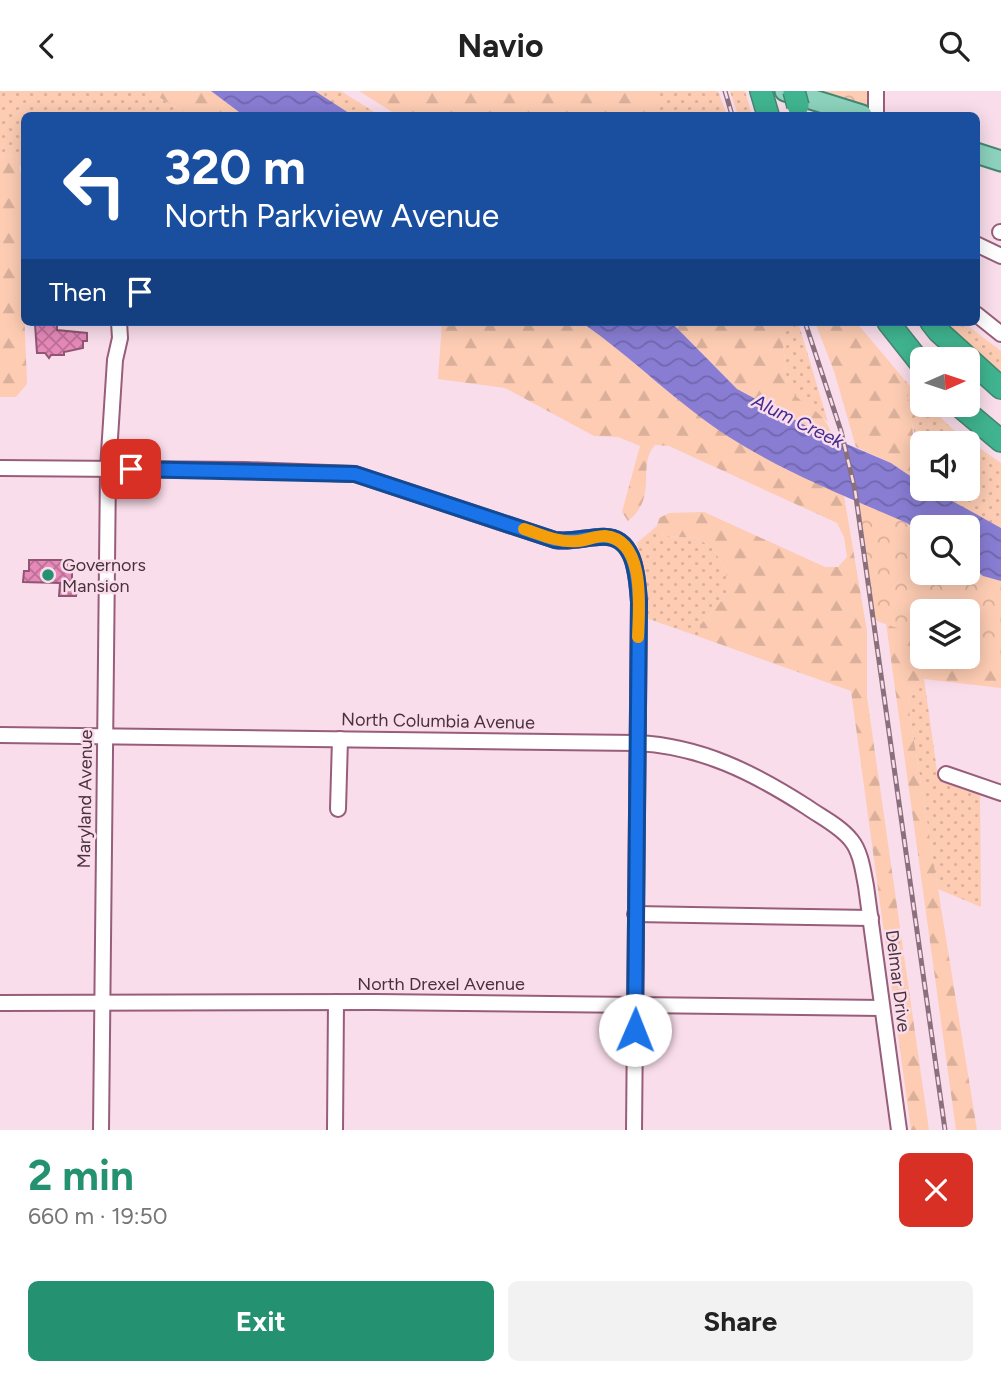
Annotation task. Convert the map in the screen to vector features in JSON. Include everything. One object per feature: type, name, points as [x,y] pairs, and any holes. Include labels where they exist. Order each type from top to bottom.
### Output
[{"type":"highway","points":[[761,92],[767,112]]},
{"type":"highway","points":[[891,326],[910,350]]},
{"type":"highway","points":[[935,326],[1001,388]]},
{"type":"highway","points":[[972,417],[1001,442]]},
{"type":"main road","points":[[795,101],[848,112]]},
{"type":"main road","points":[[980,154],[1001,161]]},
{"type":"street","points":[[876,91],[876,112]]},
{"type":"street","points":[[980,246],[1001,256]]},
{"type":"street","points":[[980,317],[1001,334]]},
{"type":"street","name":"Maryland Avenue","points":[[101,1130],[108,469],[115,360],[120,326]]},
{"type":"street","points":[[0,468],[330,471],[355,474],[555,540],[580,541],[602,536],[619,541],[632,557],[639,602],[634,1130]]},
{"type":"street","name":"North Columbia Avenue","points":[[0,735],[637,743],[675,747],[735,765],[768,782],[850,839]]},
{"type":"street","points":[[338,809],[340,739]]},
{"type":"street","points":[[946,774],[1001,793]]},
{"type":"street","name":"Delmar Drive","points":[[850,839],[861,862],[871,918],[899,1130]]},
{"type":"street","points":[[635,914],[871,918]]},
{"type":"street","points":[[335,1130],[336,1002]]},
{"type":"street","name":"North Drexel Avenue","points":[[0,1003],[336,1002],[882,1008]]},
{"type":"green space","points":[[0,91],[149,91],[183,112],[21,112],[21,169],[15,156],[5,154],[0,157]]},
{"type":"green space","points":[[149,91],[211,91],[239,112],[183,112]]},
{"type":"green space","points":[[315,91],[341,91],[374,112],[347,112]]},
{"type":"green space","points":[[359,91],[659,91],[652,112],[392,112]]},
{"type":"green space","points":[[659,91],[718,91],[726,112],[652,112]]},
{"type":"green space","points":[[730,91],[745,91],[751,112],[737,112]]},
{"type":"green space","points":[[818,91],[872,91],[872,98],[865,107]]},
{"type":"green space","points":[[5,154],[15,156],[21,174],[21,326],[25,326],[27,384],[16,397],[0,397],[0,157]]},
{"type":"green space","points":[[442,326],[587,326],[729,437],[844,496],[867,631],[867,697],[929,1130],[911,1130],[851,691],[700,637],[700,625],[726,596],[726,570],[712,547],[696,538],[665,536],[657,526],[659,518],[669,513],[704,512],[825,567],[838,567],[847,557],[844,537],[837,523],[669,446],[655,445],[647,462],[643,502],[628,521],[622,512],[640,446],[618,437],[594,436],[505,388],[438,379]]},
{"type":"green space","points":[[675,326],[781,326],[787,384],[798,398],[824,419],[832,436],[814,430],[737,389]]},
{"type":"green space","points":[[781,326],[799,326],[828,422],[791,393],[787,384]]},
{"type":"green space","points":[[817,326],[859,326],[903,378],[913,431],[910,431],[910,476],[891,463],[856,447],[834,371]]},
{"type":"green space","points":[[945,326],[968,326],[1001,351],[1001,374],[980,356],[980,347],[969,347]]},
{"type":"green space","points":[[903,378],[910,386],[910,415]]},
{"type":"green space","points":[[910,417],[940,417],[955,431],[914,431]]},
{"type":"green space","points":[[980,448],[1001,463],[1001,528],[949,501],[980,501]]},
{"type":"green space","points":[[856,499],[910,525],[910,585],[980,585],[980,574],[1001,581],[1001,663],[980,656],[980,599],[910,599],[910,633],[874,620]]},
{"type":"green space","points":[[870,507],[910,528],[910,585],[980,585],[980,574],[1001,581],[1001,688],[924,679],[915,684],[911,691],[909,710],[977,1130],[956,1130]]},
{"type":"green space","points":[[657,526],[665,536],[696,538],[712,547],[726,570],[726,596],[700,625],[700,637],[646,618],[646,583],[637,543]]},
{"type":"green space","points":[[924,679],[938,778],[980,793],[981,907],[938,889],[909,710],[913,687]]},
{"type":"water","points":[[211,91],[315,91],[347,112],[239,112]]},
{"type":"water","points":[[586,326],[675,326],[737,389],[814,430],[891,463],[910,476],[910,501],[952,501],[977,515],[910,515],[910,525],[772,462],[729,437]]},
{"type":"water","points":[[980,517],[1001,528],[1001,581],[980,574]]},
{"type":"building","points":[[35,326],[57,326],[57,330],[87,333],[83,348],[64,352],[64,355],[51,355],[49,358],[45,353],[37,353]]},
{"type":"building","name":"Governors Mansion","points":[[29,560],[72,560],[72,588],[77,588],[76,596],[59,596],[60,583],[23,582],[24,571],[29,571]]},
{"type":"railway","points":[[725,91],[731,112]]},
{"type":"railway","points":[[806,326],[841,431],[855,490],[945,1130]]},
{"type":"slow traffic","points":[[524,529],[565,541],[602,536],[619,541],[626,547],[632,557],[637,577],[638,637]]},
{"type":"place","name":"Governors Mansion","points":[[48,575]]},
{"type":"route","points":[[131,469],[330,471],[355,474],[489,516],[555,540],[580,541],[602,536],[619,541],[626,547],[635,566],[639,602],[635,1030]]},
{"type":"water label","name":"Alum Creek","points":[[798,421]]}]
